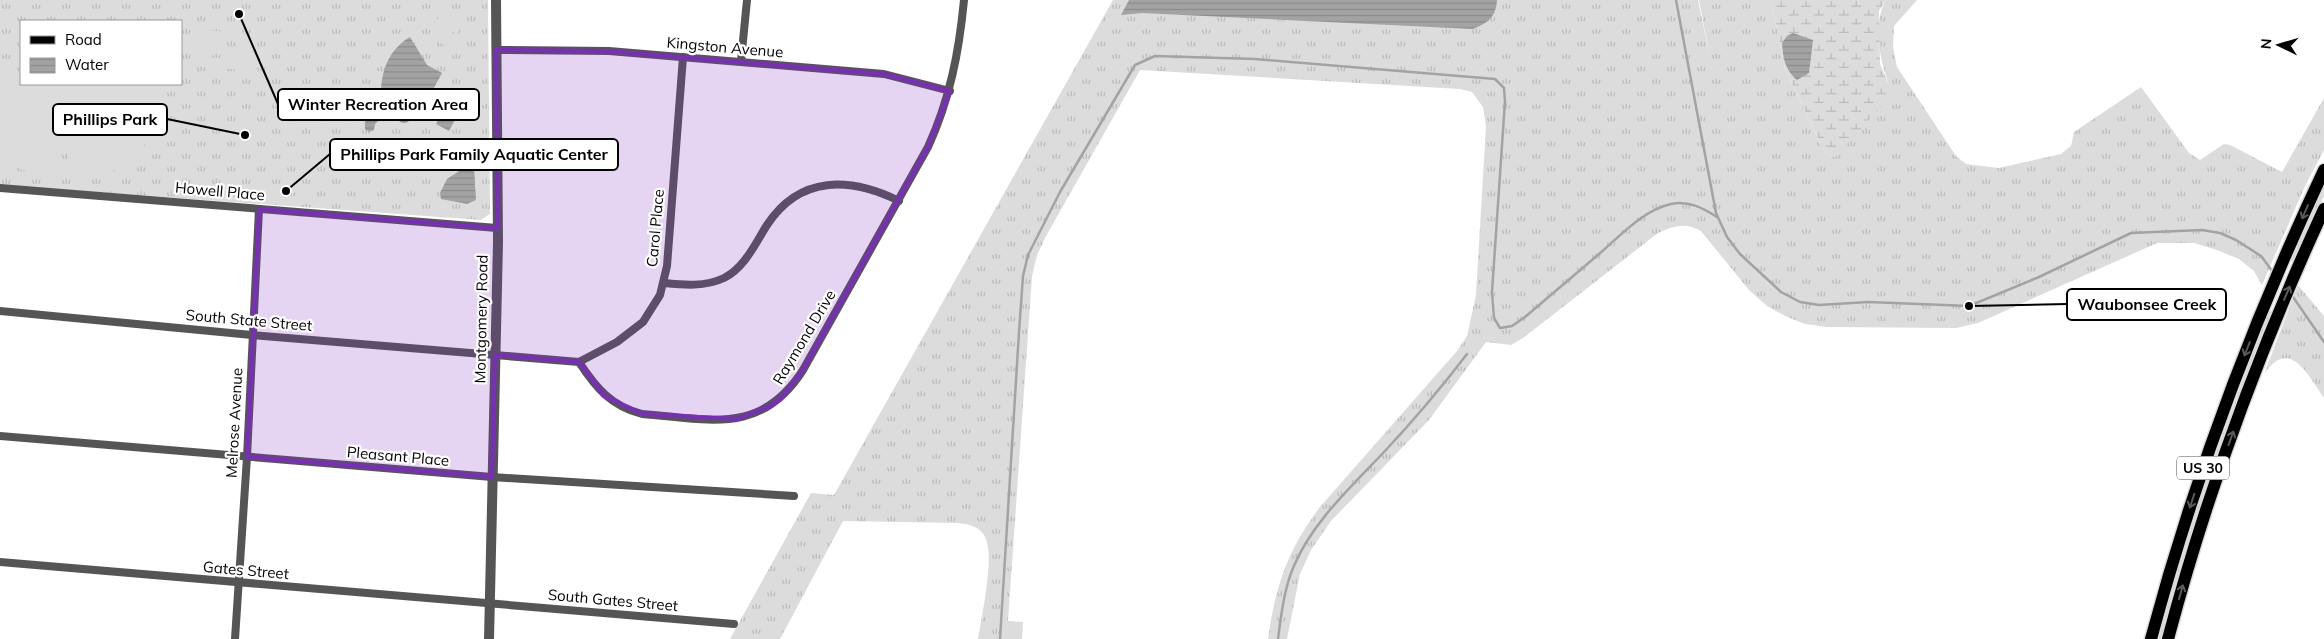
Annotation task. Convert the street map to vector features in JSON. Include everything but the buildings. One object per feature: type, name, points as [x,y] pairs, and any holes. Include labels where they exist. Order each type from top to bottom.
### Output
[{"type":"main road","name":"US 30","points":[[2151,639],[2215,432],[2286,254],[2324,170]]},
{"type":"main road","name":"US 30","points":[[2168,639],[2197,539],[2227,448],[2276,318],[2324,210]]},
{"type":"street","name":"Montgomery Road","points":[[489,639],[496,355],[496,0]]},
{"type":"street","points":[[742,61],[747,0]]},
{"type":"street","name":"Raymond Drive","points":[[579,362],[604,396],[622,408],[642,414],[737,419],[769,407],[781,400],[803,370],[928,147],[950,91],[958,54],[964,0]]},
{"type":"street","name":"Kingston Avenue","points":[[496,50],[609,51],[742,61],[884,74],[950,91]]},
{"type":"street","name":"Carol Place","points":[[579,362],[632,333],[651,310],[664,283],[668,256],[684,57]]},
{"type":"street","points":[[664,283],[700,284],[724,278],[733,272],[747,257],[778,210],[802,191],[817,186],[847,184],[879,191],[899,201]]},
{"type":"street","name":"Howell Place","points":[[0,188],[497,228]]},
{"type":"street","name":"Melrose Avenue","points":[[235,639],[247,457],[259,209]]},
{"type":"street","name":"South State Street","points":[[0,311],[252,335],[496,355]]},
{"type":"street","points":[[496,355],[579,362]]},
{"type":"street","name":"Pleasant Place","points":[[0,436],[492,477],[794,496]]},
{"type":"street","name":"Gates Street","points":[[0,562],[490,604]]},
{"type":"street","name":"South Gates Street","points":[[490,604],[734,624]]},
{"type":"highlighted area","points":[[496,50],[609,51],[884,74],[950,91],[928,147],[803,370],[781,399],[769,407],[737,419],[642,414],[604,396],[579,362],[495,355],[492,477],[247,457],[259,209],[497,228]]},
{"type":"green space","points":[[0,0],[488,0],[490,214],[481,220],[0,185]]},
{"type":"green space","points":[[1113,0],[1698,0],[1710,58],[1699,0],[1771,0],[1785,69],[1825,153],[1835,157],[1890,87],[1883,67],[1878,31],[1879,20],[1886,0],[1917,0],[1894,26],[1893,47],[1897,67],[1956,156],[1966,164],[1999,168],[2061,154],[2071,146],[2074,132],[2141,87],[2189,153],[2200,160],[2224,144],[2230,145],[2282,172],[2324,98],[2324,150],[2305,186],[2262,285],[2254,271],[2239,259],[2217,250],[2194,243],[2157,243],[1978,323],[1956,328],[1827,327],[1805,324],[1767,306],[1749,290],[1701,231],[1695,228],[1680,226],[1658,233],[1523,338],[1511,345],[1486,342],[1429,420],[1331,521],[1311,550],[1300,574],[1287,639],[1268,639],[1279,585],[1291,554],[1309,523],[1320,507],[1457,351],[1467,336],[1476,295],[1486,126],[1483,107],[1472,92],[1460,89],[1140,70],[1046,236],[1037,255],[1032,276],[1008,621],[1023,622],[1022,639],[978,639],[987,588],[989,560],[986,539],[978,528],[957,523],[843,521],[780,639],[730,639],[811,493],[834,495]]},
{"type":"green space","points":[[1771,0],[1886,0],[1879,11],[1880,64],[1890,87],[1890,97],[1835,157],[1825,153],[1785,69]]},
{"type":"green space","points":[[443,10],[463,22],[457,34],[436,22]]},
{"type":"green space","points":[[444,29],[464,41],[457,53],[437,41]]},
{"type":"green space","points":[[198,30],[227,32],[225,48],[197,47]]},
{"type":"green space","points":[[243,32],[248,37],[258,38],[253,71],[194,66],[196,58],[227,58],[239,43],[239,36]]},
{"type":"green space","points":[[0,74],[20,76],[20,85],[61,85],[63,88],[55,175],[23,170],[0,159]]},
{"type":"green space","points":[[81,85],[98,85],[160,89],[153,128],[145,144],[123,166],[107,173],[89,176],[67,175],[75,89]]},
{"type":"green space","points":[[2324,183],[2324,196],[2293,263],[2290,258]]},
{"type":"green space","points":[[2298,285],[2324,316],[2324,398],[2304,370],[2290,359],[2282,359],[2273,363],[2264,374]]},
{"type":"green space","points":[[2269,309],[2272,313],[2176,589],[2162,639],[2157,639],[2204,485]]},
{"type":"water","points":[[1129,0],[1497,0],[1495,11],[1490,19],[1473,29],[1142,13],[1121,15]]},
{"type":"water","points":[[1793,33],[1813,40],[1809,73],[1797,80],[1787,68],[1782,48],[1782,43],[1787,36]]},
{"type":"water","points":[[410,37],[427,65],[442,73],[429,97],[413,89],[381,91],[383,75],[388,60],[397,47]]},
{"type":"water","points":[[376,108],[381,109],[383,116],[375,124],[374,130],[369,132],[365,129],[366,119],[368,114]]},
{"type":"water","points":[[404,109],[409,111],[411,116],[409,121],[404,123],[399,121],[397,116],[399,111]]},
{"type":"water","points":[[443,111],[456,118],[449,131],[436,124]]},
{"type":"water","points":[[470,164],[474,167],[476,200],[467,204],[441,199],[440,193],[447,179]]},
{"type":"waterway","points":[[1676,0],[1716,213],[1727,237],[1740,254],[1781,292],[1800,302],[1819,305],[1868,302],[1969,306],[2039,277],[2131,233],[2202,230],[2220,233],[2236,240],[2261,256],[2273,272]]},
{"type":"waterway","points":[[1000,639],[1023,276],[1028,255],[1060,192],[1135,65],[1155,56],[1255,59],[1495,79],[1504,88],[1505,101],[1492,292],[1494,318],[1500,328],[1512,326],[1525,317],[1632,225],[1651,212],[1671,204],[1683,203],[1701,208],[1717,217]]},
{"type":"waterway","points":[[2291,294],[2324,342]]},
{"type":"waterway","points":[[1278,639],[1287,585],[1301,551],[1311,535],[1346,491],[1417,416],[1467,354]]},
{"type":"place","name":"Winter Recreation Area","points":[[239,14]]},
{"type":"place","name":"Phillips Park","points":[[245,135]]},
{"type":"place","name":"Phillips Park Family Aquatic Center","points":[[286,191]]},
{"type":"place","name":"Waubonsee Creek","points":[[1969,306]]}]
